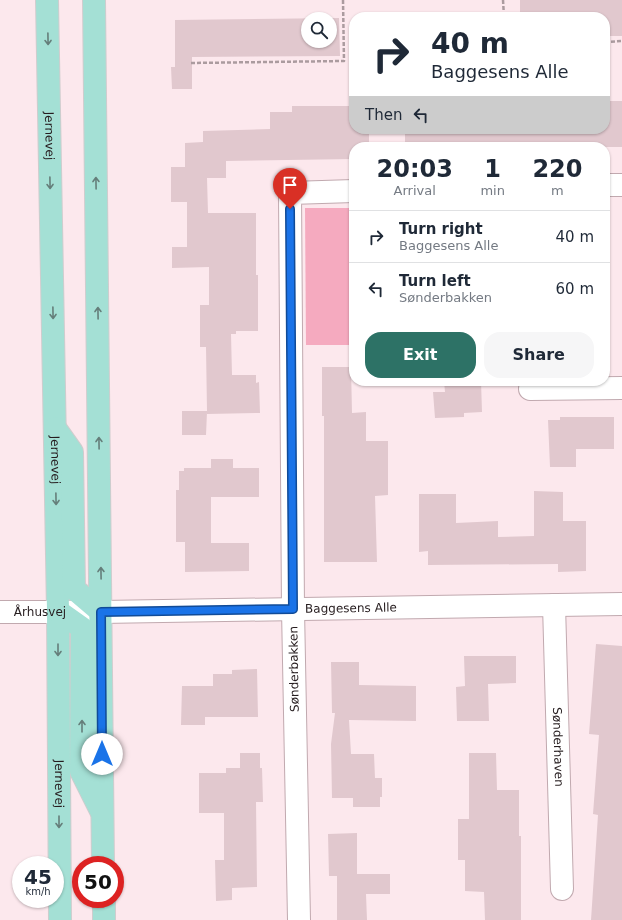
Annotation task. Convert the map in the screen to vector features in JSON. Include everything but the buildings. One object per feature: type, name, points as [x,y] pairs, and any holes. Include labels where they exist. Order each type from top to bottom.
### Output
[{"type":"main road","name":"Jernevej","points":[[47,0],[58,611],[60,920]]},
{"type":"main road","points":[[94,0],[91,612],[103,816],[103,856]]},
{"type":"main road","points":[[55,428],[72,452],[74,589],[91,612]]},
{"type":"main road","points":[[58,611],[82,628],[82,771],[103,816]]},
{"type":"main road","points":[[104,908],[104,920]]},
{"type":"street","points":[[610,185],[622,185]]},
{"type":"street","name":"Sønderbakken","points":[[299,920],[293,609],[290,193],[349,191]]},
{"type":"street","points":[[530,389],[622,388]]},
{"type":"street","name":"Baggesens Alle","points":[[91,612],[622,604]]},
{"type":"street","name":"Sønderhaven","points":[[554,605],[562,889]]},
{"type":"street","name":"Århusvej","points":[[0,612],[91,612]]},
{"type":"path","points":[[191,63],[344,61],[343,0]]},
{"type":"path","points":[[503,0],[504,12]]},
{"type":"path","points":[[610,42],[622,41]]},
{"type":"shaded area","points":[[305,208],[349,208],[349,345],[306,345]]},
{"type":"route","points":[[102,754],[101,612],[293,609],[290,209]]}]
